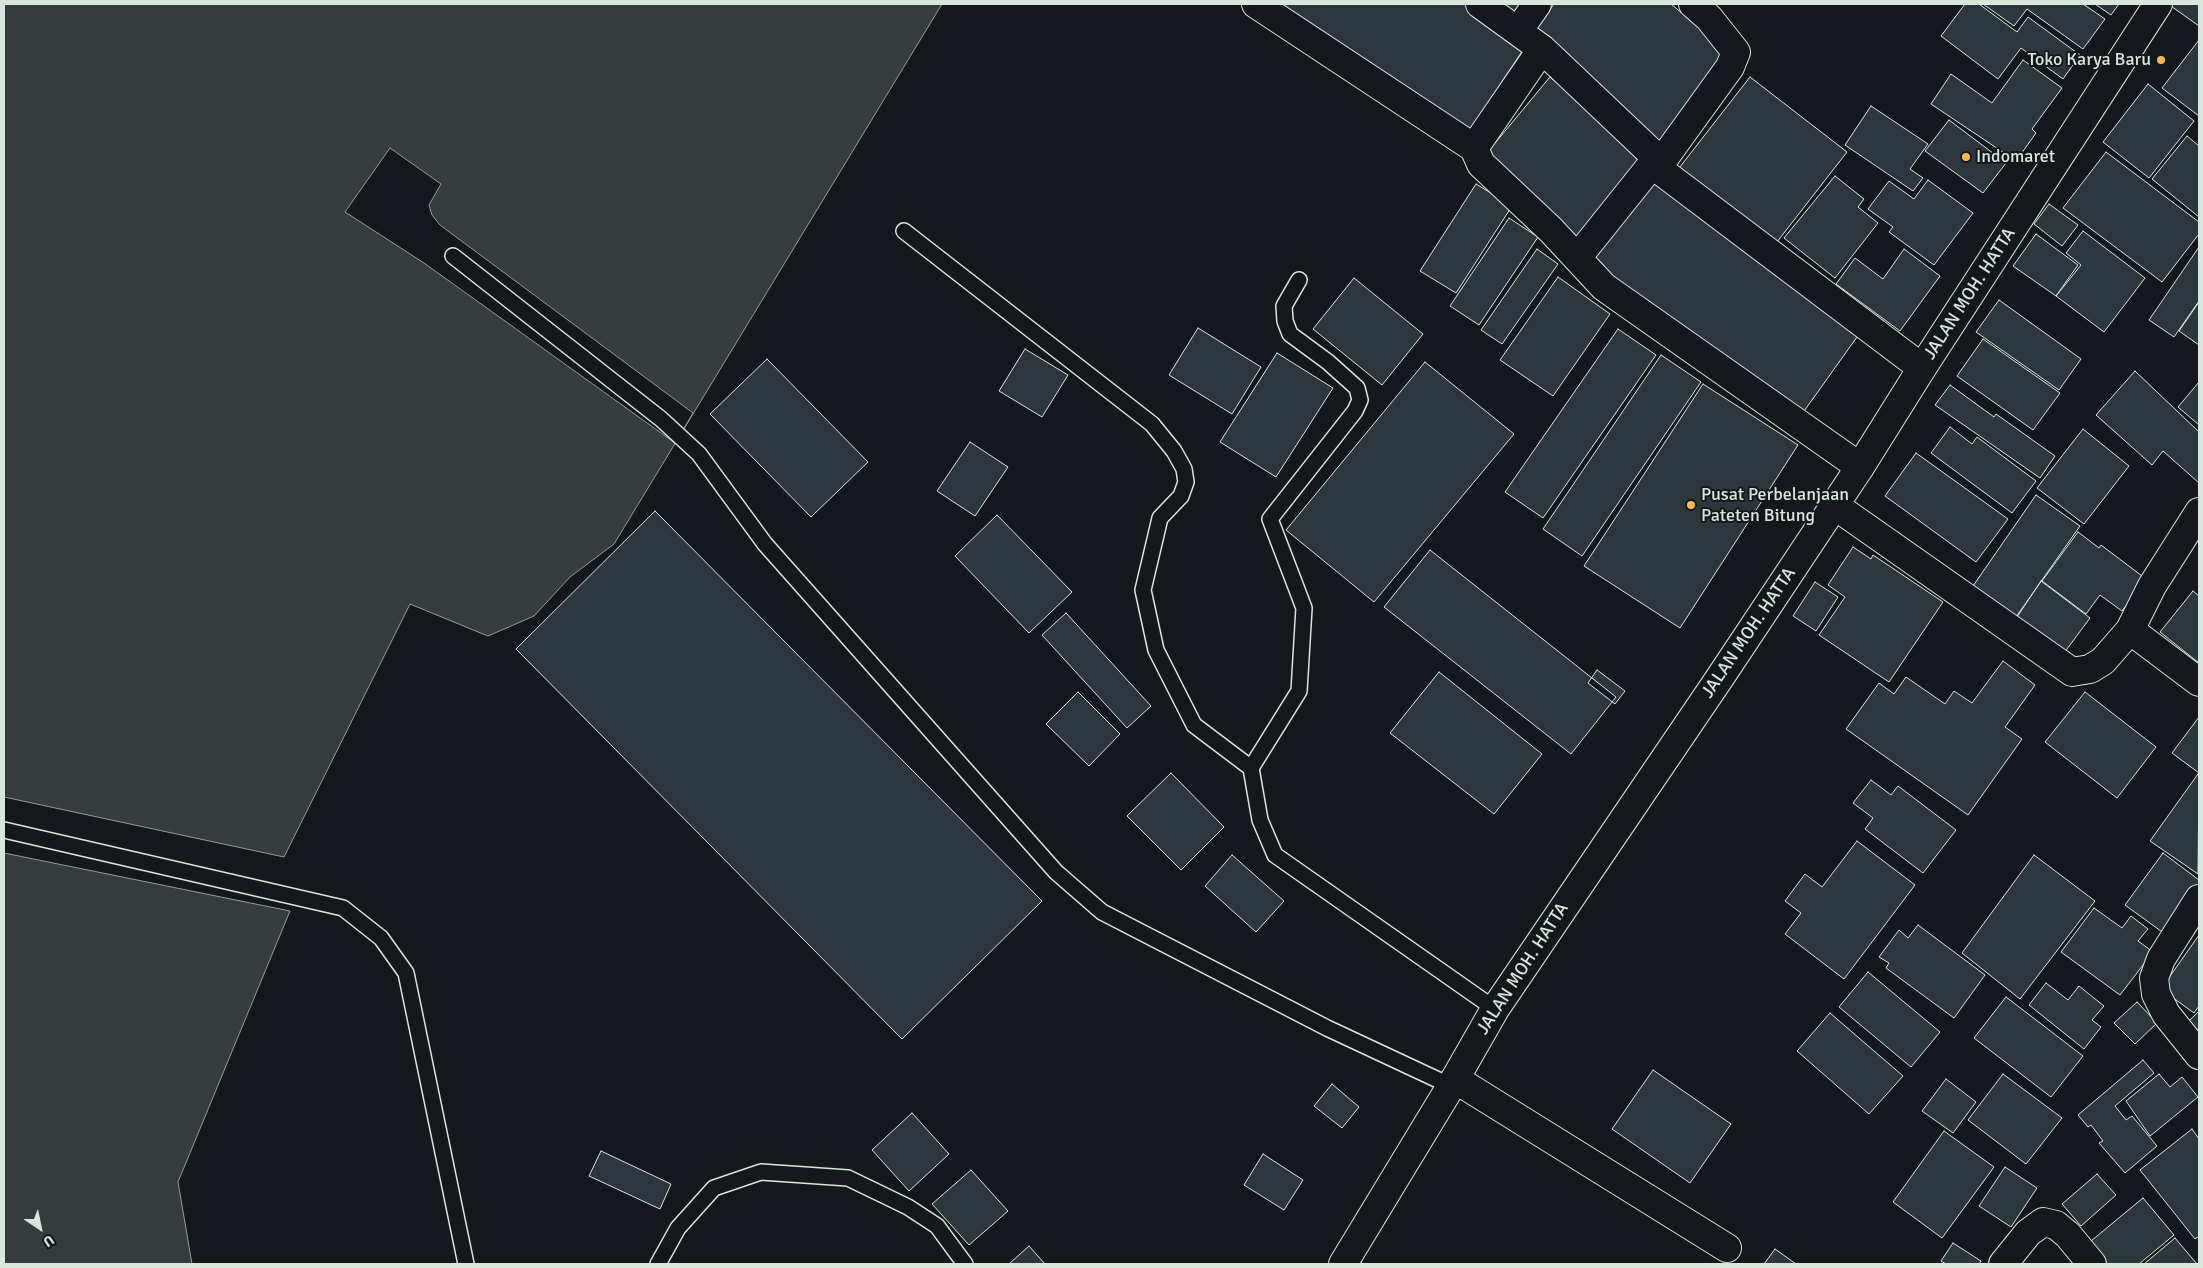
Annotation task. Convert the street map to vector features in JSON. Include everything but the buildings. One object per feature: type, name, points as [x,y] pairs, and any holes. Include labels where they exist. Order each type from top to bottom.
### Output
[{"type":"main road","points":[[1256,4],[1474,148],[1481,164],[1551,230],[1604,287],[1860,467]]},
{"type":"main road","points":[[1480,4],[1542,49],[1657,163],[1922,368]]},
{"type":"main road","points":[[1518,32],[1537,4]]},
{"type":"main road","points":[[1577,258],[1657,163],[1730,67],[1736,52],[1709,18],[1692,4]]},
{"type":"main road","name":"JALAN MOH. HATTA","points":[[1343,1264],[1453,1083],[1494,1009],[1719,679],[1860,467],[2158,4]]},
{"type":"main road","points":[[1474,148],[1542,49]]},
{"type":"main road","points":[[1834,505],[2072,672],[2090,669],[2103,661],[2130,630],[2152,586],[2199,512]]},
{"type":"main road","points":[[2130,630],[2199,682]]},
{"type":"main road","points":[[2199,899],[2161,959],[2154,978],[2156,994],[2166,1014],[2199,1055]]},
{"type":"main road","points":[[1453,1083],[1727,1248]]},
{"type":"main road","points":[[2003,1264],[2028,1233],[2043,1222],[2056,1225],[2068,1235],[2092,1264]]},
{"type":"lane","points":[[904,231],[1152,424],[1174,451],[1184,469],[1186,482],[1181,496],[1160,518],[1143,590],[1156,650],[1194,725],[1251,768]]},
{"type":"lane","points":[[453,256],[661,419],[699,454],[772,552],[1056,872],[1102,912],[1327,1028],[1453,1083]]},
{"type":"lane","points":[[1299,280],[1284,306],[1285,321],[1290,334],[1328,362],[1358,388],[1360,400],[1355,411],[1270,519],[1304,608],[1299,691],[1251,768],[1260,820],[1275,855],[1494,1009]]},
{"type":"lane","points":[[4,830],[343,908],[381,938],[406,973],[466,1264]]},
{"type":"lane","points":[[658,1264],[678,1228],[714,1188],[761,1172],[848,1178],[908,1207],[937,1226],[965,1264]]},
{"type":"shaded area","points":[[4,4],[942,4],[614,544],[570,577],[534,616],[488,636],[410,604],[284,857],[4,797]]},
{"type":"shaded area","points":[[4,853],[290,911],[178,1182],[192,1264],[4,1264]]},
{"type":"pier","points":[[390,148],[441,184],[429,205],[432,215],[440,225],[693,413],[675,443],[424,263],[345,212]]},
{"type":"place","name":"Toko Karya Baru","points":[[2161,60]]},
{"type":"place","name":"Indomaret","points":[[1966,157]]},
{"type":"place","name":"Pusat Perbelanjaan Pateten Bitung","points":[[1691,505]]}]
